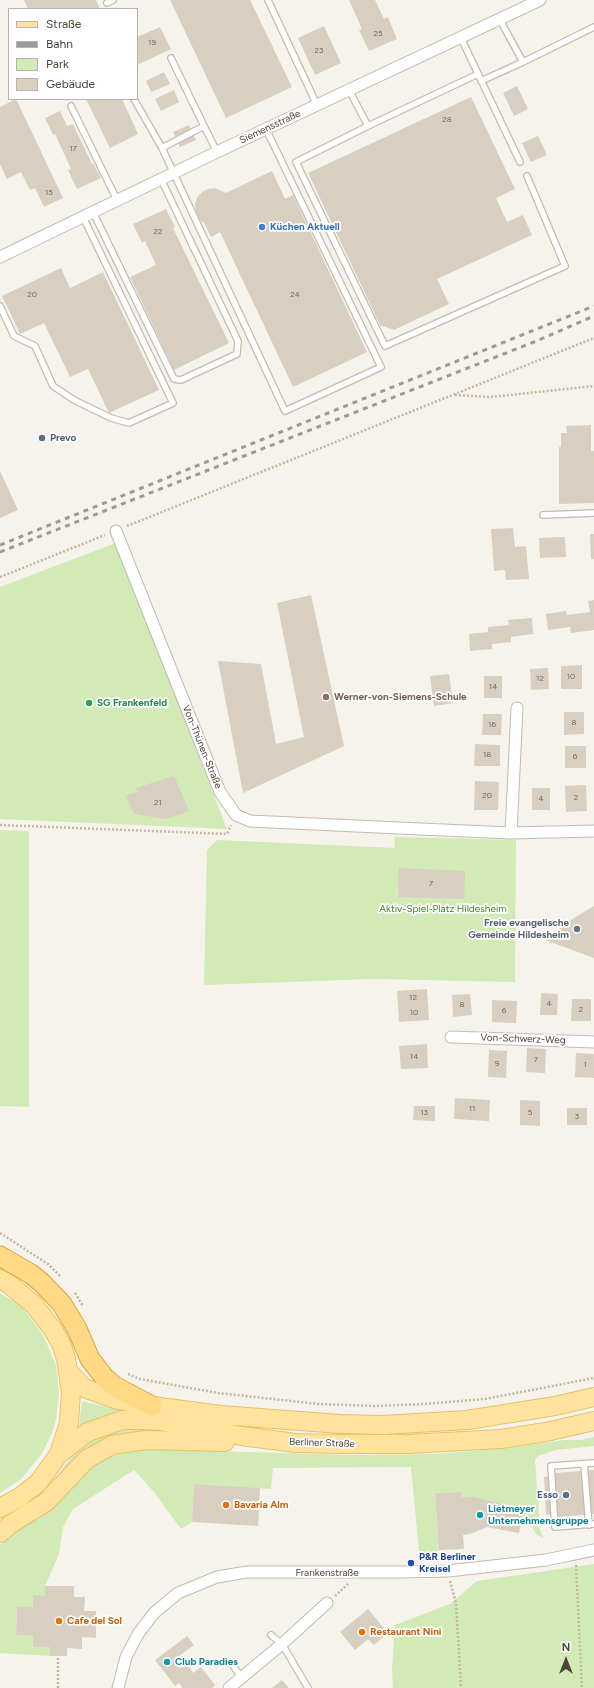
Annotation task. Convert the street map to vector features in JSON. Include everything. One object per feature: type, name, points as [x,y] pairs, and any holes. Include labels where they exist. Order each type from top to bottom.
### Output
[{"type":"highway","points":[[0,1256],[31,1274],[62,1304],[77,1329],[90,1359],[104,1377],[114,1386],[152,1406]]},
{"type":"main road","points":[[0,1279],[22,1294],[45,1317],[62,1346],[69,1372],[71,1392],[69,1423],[59,1454],[38,1483],[20,1497],[0,1508]]},
{"type":"main road","name":"Berliner Straße","points":[[69,1372],[84,1388],[118,1400],[152,1406],[261,1419],[340,1424],[383,1425],[467,1420],[555,1406],[594,1397]]},
{"type":"main road","name":"Berliner Straße","points":[[59,1454],[88,1432],[122,1420],[160,1421],[241,1436],[296,1443],[349,1444],[470,1442],[546,1432],[594,1421]]},
{"type":"main road","points":[[0,1533],[11,1524],[46,1502],[87,1459],[112,1445],[146,1440],[296,1443]]},
{"type":"street","name":"Siemensstraße","points":[[0,257],[217,152],[540,0]]},
{"type":"street","name":"Von-Thünen-Straße","points":[[116,531],[220,792],[236,815]]},
{"type":"street","points":[[511,833],[517,708]]},
{"type":"street","points":[[236,815],[250,821],[511,833],[594,831]]},
{"type":"street","name":"Von-Schwerz-Weg","points":[[451,1037],[594,1042]]},
{"type":"street","name":"Frankenstraße","points":[[118,1688],[126,1657],[138,1634],[154,1613],[178,1593],[217,1577],[247,1572],[448,1571],[538,1561],[575,1555],[594,1550]]},
{"type":"street","points":[[229,1688],[282,1644],[327,1603]]},
{"type":"lane","points":[[107,3],[113,0]]},
{"type":"lane","points":[[268,0],[317,105]]},
{"type":"lane","points":[[500,20],[523,62]]},
{"type":"lane","points":[[481,81],[594,27]]},
{"type":"lane","points":[[461,38],[520,162]]},
{"type":"lane","points":[[171,58],[217,152]]},
{"type":"lane","points":[[478,74],[296,162],[385,346],[565,266],[527,176]]},
{"type":"lane","points":[[349,90],[368,126]]},
{"type":"lane","points":[[135,100],[162,148],[285,411],[381,367],[266,129]]},
{"type":"lane","points":[[71,106],[117,200]]},
{"type":"lane","points":[[162,148],[204,126]]},
{"type":"lane","points":[[88,215],[174,379],[181,380],[236,354],[238,341],[161,179]]},
{"type":"lane","points":[[0,306],[14,336],[35,346],[53,386],[74,400],[110,418],[129,423],[173,404],[88,215]]},
{"type":"lane","points":[[543,515],[594,513]]},
{"type":"lane","points":[[584,1464],[591,1524],[555,1527],[551,1466],[594,1463]]},
{"type":"lane","points":[[272,1635],[282,1644],[308,1688]]},
{"type":"lane","points":[[234,1667],[241,1677]]},
{"type":"path","points":[[0,577],[594,338]]},
{"type":"path","points":[[453,395],[491,397],[594,386]]},
{"type":"path","points":[[0,825],[227,834],[236,815]]},
{"type":"path","points":[[0,1233],[48,1264],[64,1280]]},
{"type":"path","points":[[74,1292],[79,1297],[86,1311]]},
{"type":"path","points":[[127,1373],[140,1379],[218,1393],[319,1404],[376,1406],[485,1399],[594,1378]]},
{"type":"path","points":[[575,1555],[582,1688]]},
{"type":"path","points":[[448,1571],[456,1603],[460,1688]]},
{"type":"path","points":[[327,1603],[362,1572]]},
{"type":"path","points":[[58,1656],[58,1688]]},
{"type":"green space","name":"SG Frankenfeld","points":[[116,543],[227,829],[0,819],[0,587]]},
{"type":"green space","points":[[0,830],[29,831],[29,1107],[0,1106]]},
{"type":"green space","name":"Aktiv-Spiel-Platz Hildesheim","points":[[394,837],[516,840],[515,982],[373,979],[204,985],[207,850],[217,840],[395,848]]},
{"type":"green space","points":[[0,1293],[15,1302],[26,1312],[44,1337],[56,1365],[59,1392],[56,1420],[52,1433],[41,1455],[20,1480],[0,1493]]},
{"type":"green space","points":[[82,1401],[131,1413],[102,1417],[79,1428]]},
{"type":"green space","points":[[121,1429],[134,1429],[163,1434],[130,1437],[45,1499],[45,1494],[75,1451],[98,1436]]},
{"type":"green space","points":[[594,1437],[594,1446],[556,1450],[538,1456],[535,1460],[540,1529],[543,1538],[537,1535],[531,1526],[521,1522],[524,1509],[474,1497],[461,1497],[460,1492],[435,1493],[439,1550],[420,1563],[411,1467],[273,1468],[271,1489],[194,1484],[192,1522],[181,1529],[154,1492],[134,1470],[73,1509],[63,1527],[59,1554],[45,1586],[45,1596],[33,1596],[33,1607],[17,1607],[16,1635],[33,1636],[33,1647],[50,1647],[50,1656],[0,1653],[0,1545],[88,1468],[111,1456],[141,1449],[352,1455],[436,1454],[510,1448],[564,1440],[581,1440]]},
{"type":"green space","points":[[594,1564],[594,1688],[393,1688],[392,1668],[395,1625],[450,1604],[477,1581]]},
{"type":"building","points":[[24,0],[96,0],[100,8],[28,8]]},
{"type":"building","points":[[170,0],[250,0],[292,87],[226,118]]},
{"type":"building","points":[[349,0],[375,0],[384,19],[388,17],[397,39],[369,51],[359,30],[362,29]]},
{"type":"building","points":[[324,26],[341,63],[315,75],[298,38]]},
{"type":"building","points":[[160,27],[171,49],[138,65],[138,37]]},
{"type":"building","points":[[164,72],[170,84],[151,92],[146,81]]},
{"type":"building","points":[[517,86],[528,109],[514,116],[503,93]]},
{"type":"building","points":[[174,90],[179,102],[161,111],[155,99]]},
{"type":"building","points":[[471,97],[515,189],[496,198],[507,222],[523,215],[532,235],[437,279],[449,304],[394,330],[380,325],[308,173]]},
{"type":"building","points":[[16,100],[63,198],[44,207],[35,188],[30,190],[21,172],[7,179],[0,164],[0,107]]},
{"type":"building","points":[[86,100],[122,100],[138,134],[110,148]]},
{"type":"building","points":[[60,111],[67,126],[73,124],[92,164],[93,163],[101,178],[77,189],[68,170],[71,169],[55,134],[53,135],[45,118]]},
{"type":"building","points":[[189,125],[196,140],[180,147],[173,132]]},
{"type":"building","points":[[538,136],[547,155],[531,162],[522,143]]},
{"type":"building","points":[[272,171],[285,199],[293,195],[367,352],[293,387],[220,232],[211,237],[205,224],[199,219],[195,205],[197,198],[202,192],[208,189],[215,188],[226,193]]},
{"type":"building","points":[[166,209],[175,227],[173,228],[229,343],[174,370],[130,277],[156,265],[145,241],[142,243],[133,224]]},
{"type":"building","points":[[61,268],[70,288],[103,272],[159,390],[109,413],[88,369],[70,377],[44,323],[20,334],[2,296]]},
{"type":"building","points":[[591,425],[591,451],[594,451],[594,503],[559,504],[559,447],[561,447],[561,433],[567,433],[566,426]]},
{"type":"building","points":[[0,471],[18,510],[0,518]]},
{"type":"building","points":[[513,528],[515,547],[526,546],[529,579],[506,580],[505,570],[494,571],[491,529]]},
{"type":"building","points":[[590,534],[594,534],[594,559],[591,559]]},
{"type":"building","points":[[565,537],[566,557],[540,558],[539,538]]},
{"type":"building","points":[[311,595],[344,746],[243,793],[218,661],[261,664],[276,744],[304,737],[277,603]]},
{"type":"building","points":[[594,600],[594,630],[571,633],[570,627],[548,630],[546,614],[566,611],[567,615],[590,612],[588,601]]},
{"type":"building","points":[[532,618],[533,634],[511,637],[511,642],[492,644],[492,649],[470,651],[469,634],[488,632],[488,627],[509,625],[508,620]]},
{"type":"building","points":[[582,665],[582,689],[561,689],[561,666]]},
{"type":"building","points":[[548,668],[549,689],[531,690],[530,669]]},
{"type":"building","points":[[449,674],[453,703],[434,706],[430,676]]},
{"type":"building","points":[[484,676],[502,676],[502,698],[484,698]]},
{"type":"building","points":[[564,712],[584,712],[584,734],[564,735]]},
{"type":"building","points":[[483,714],[502,714],[501,735],[482,735]]},
{"type":"building","points":[[475,744],[500,745],[500,766],[474,766]]},
{"type":"building","points":[[565,746],[586,746],[586,768],[565,768]]},
{"type":"building","points":[[174,776],[189,811],[166,819],[134,814],[126,796],[137,792],[136,788]]},
{"type":"building","points":[[475,781],[499,782],[498,810],[474,810]]},
{"type":"building","points":[[586,785],[587,811],[566,812],[565,786]]},
{"type":"building","points":[[532,788],[550,788],[550,810],[532,810]]},
{"type":"building","points":[[399,868],[465,871],[464,899],[398,897]]},
{"type":"building","name":"Freie evangelische Gemeinde Hildesheim","points":[[594,906],[594,958],[545,940],[574,918]]},
{"type":"building","points":[[427,989],[429,1020],[399,1022],[397,991]]},
{"type":"building","points":[[541,993],[558,994],[557,1015],[540,1015]]},
{"type":"building","points":[[470,994],[472,1015],[453,1017],[452,995]]},
{"type":"building","points":[[572,999],[591,999],[591,1021],[571,1021]]},
{"type":"building","points":[[492,1000],[517,1001],[516,1023],[492,1022]]},
{"type":"building","points":[[427,1044],[428,1068],[401,1069],[399,1046]]},
{"type":"building","points":[[527,1048],[546,1049],[545,1073],[526,1072]]},
{"type":"building","points":[[489,1050],[507,1051],[506,1078],[488,1077]]},
{"type":"building","points":[[576,1053],[594,1054],[594,1078],[575,1077]]},
{"type":"building","points":[[455,1098],[490,1100],[489,1121],[454,1119]]},
{"type":"building","points":[[520,1100],[540,1101],[540,1126],[520,1125]]},
{"type":"building","points":[[414,1106],[435,1106],[435,1121],[413,1120]]},
{"type":"building","points":[[567,1108],[587,1108],[587,1125],[567,1125]]},
{"type":"building","points":[[594,1470],[594,1514],[558,1517],[558,1514],[546,1515],[544,1477],[555,1476],[555,1473]]},
{"type":"building","points":[[194,1484],[260,1488],[258,1526],[192,1522]]},
{"type":"building","name":"Lietmeyer Unternehmensgruppe","points":[[461,1492],[461,1497],[474,1497],[524,1509],[519,1533],[487,1527],[470,1534],[463,1535],[464,1549],[439,1550],[435,1493]]},
{"type":"building","points":[[45,1586],[74,1586],[74,1597],[85,1597],[84,1611],[96,1611],[96,1638],[82,1637],[82,1649],[67,1648],[67,1656],[50,1656],[50,1647],[33,1647],[33,1636],[16,1635],[17,1607],[33,1607],[33,1595],[45,1596]]},
{"type":"building","points":[[368,1609],[388,1633],[374,1645],[368,1639],[355,1650],[340,1632]]},
{"type":"building","name":"Club Paradies","points":[[187,1636],[194,1645],[175,1659],[181,1668],[187,1663],[193,1673],[201,1667],[215,1685],[212,1688],[182,1688],[179,1683],[175,1686],[155,1660]]},
{"type":"building","points":[[282,1680],[289,1688],[272,1688]]},
{"type":"railway","points":[[0,545],[594,306]]},
{"type":"railway","points":[[0,552],[534,342],[594,316]]},
{"type":"place","name":"Küchen Aktuell","points":[[262,227]]},
{"type":"place","name":"Prevo","points":[[42,438]]},
{"type":"place","name":"Werner-von-Siemens-Schule","points":[[326,697]]},
{"type":"place","name":"SG Frankenfeld","points":[[89,703]]},
{"type":"place","name":"Freie evangelische Gemeinde Hildesheim","points":[[577,929]]},
{"type":"place","name":"Esso","points":[[566,1495]]},
{"type":"place","name":"Bavaria Alm","points":[[226,1505]]},
{"type":"place","name":"Lietmeyer Unternehmensgruppe","points":[[480,1515]]},
{"type":"place","name":"P&R Berliner Kreisel","points":[[411,1563]]},
{"type":"place","name":"Cafe del Sol","points":[[59,1621]]},
{"type":"place","name":"Restaurant Nini","points":[[362,1632]]},
{"type":"place","name":"Club Paradies","points":[[167,1662]]}]
